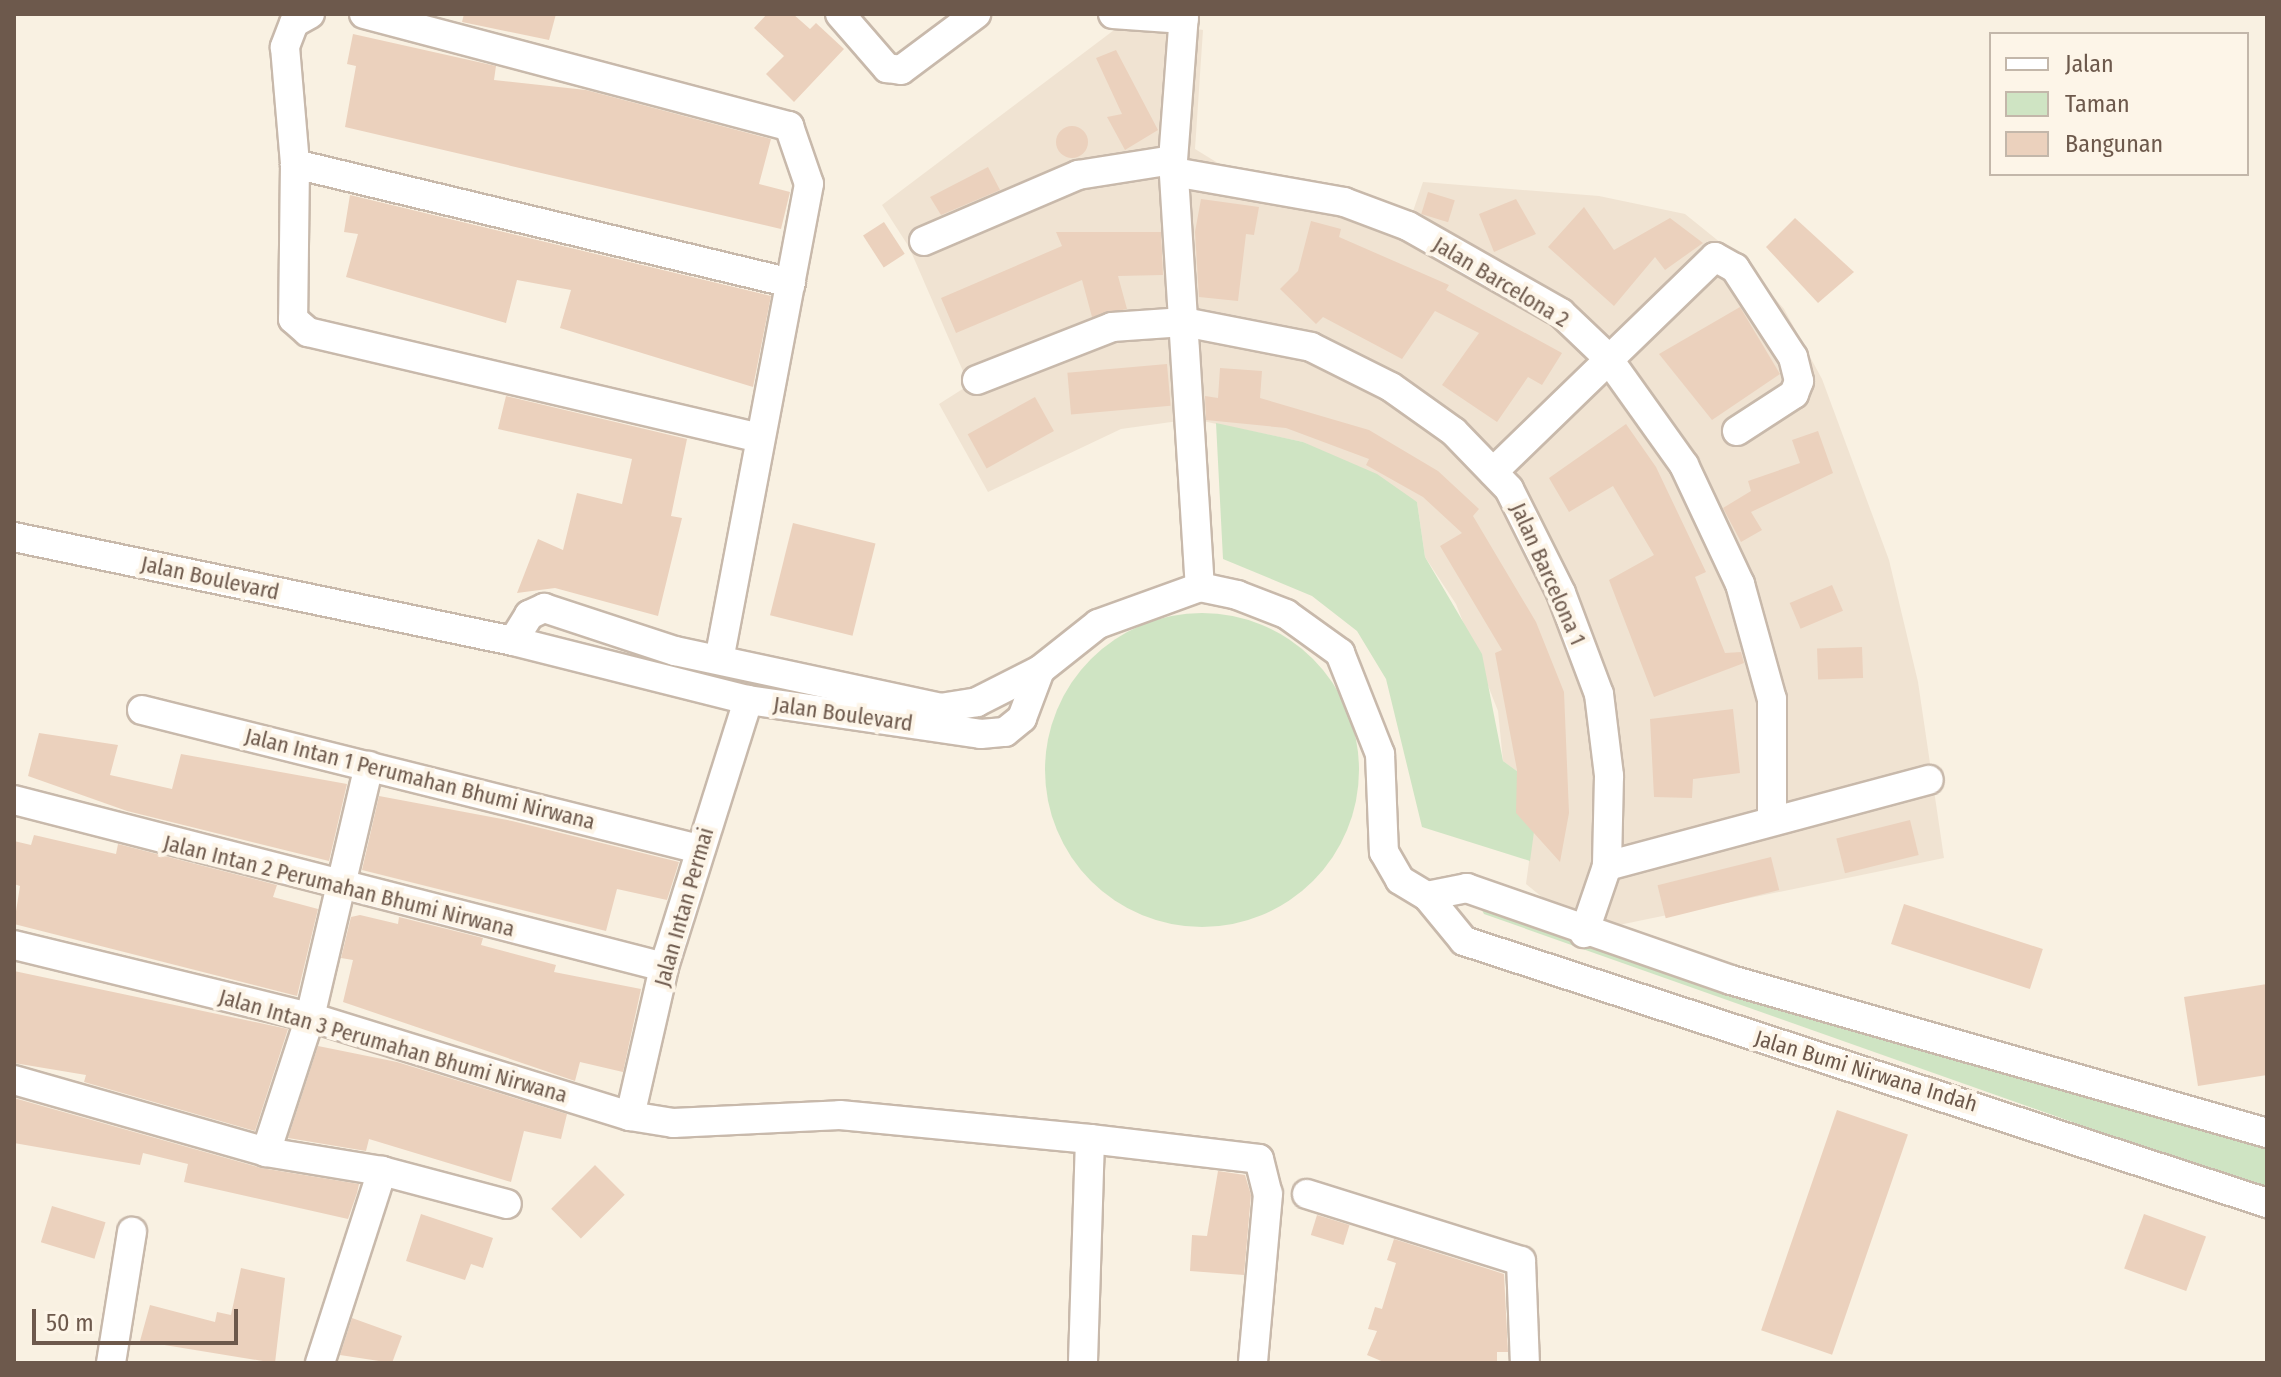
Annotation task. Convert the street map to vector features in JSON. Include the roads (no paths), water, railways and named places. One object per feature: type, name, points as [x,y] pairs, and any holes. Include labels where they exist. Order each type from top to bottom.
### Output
[{"type":"street","points":[[310,14],[294,23],[285,47],[295,164],[289,307],[308,332],[759,438]]},
{"type":"street","points":[[364,14],[789,126],[809,184],[719,659]]},
{"type":"street","points":[[840,14],[887,68],[901,70],[976,14]]},
{"type":"street","points":[[1113,14],[1184,16],[1173,166],[1200,587]]},
{"type":"street","points":[[295,164],[791,283]]},
{"type":"street","name":"Jalan Barcelona 2","points":[[924,241],[1078,175],[1173,166],[1344,202],[1408,226],[1561,313],[1607,357],[1684,465],[1740,584],[1772,699],[1772,821]]},
{"type":"street","points":[[1493,472],[1704,261],[1726,258],[1793,357],[1799,381],[1794,394],[1737,431]]},
{"type":"street","name":"Jalan Barcelona 1","points":[[977,380],[1112,327],[1184,322],[1311,347],[1391,387],[1454,432],[1509,489],[1561,593],[1599,694],[1609,776],[1607,866],[1584,933]]},
{"type":"street","name":"Jalan Boulevard","points":[[14,537],[513,641],[748,700],[1005,732],[1022,718],[1040,670]]},
{"type":"street","points":[[513,641],[529,615],[544,608],[719,659],[940,708],[977,702],[1040,670],[1098,624],[1200,587],[1286,614],[1340,653],[1380,754],[1384,852],[1400,880],[1427,896],[1467,888],[1584,933],[2267,1133]]},
{"type":"street","name":"Jalan Intan Permai","points":[[630,1116],[664,967],[748,700]]},
{"type":"street","name":"Jalan Intan 1 Perumahan Bhumi Nirwana","points":[[142,710],[699,849]]},
{"type":"street","points":[[266,1152],[310,1017],[369,766]]},
{"type":"street","points":[[1607,866],[1929,780]]},
{"type":"street","name":"Jalan Intan 2 Perumahan Bhumi Nirwana","points":[[14,800],[340,890],[664,967]]},
{"type":"street","name":"Jalan Bumi Nirwana Indah","points":[[1427,896],[1464,941],[2267,1203]]},
{"type":"street","name":"Jalan Intan 3 Perumahan Bhumi Nirwana","points":[[14,945],[310,1017],[630,1116],[673,1123],[840,1115],[1259,1159],[1268,1194],[1253,1363]]},
{"type":"street","points":[[14,1080],[266,1152],[382,1171],[507,1204]]},
{"type":"street","points":[[1083,1363],[1090,1139]]},
{"type":"street","points":[[320,1363],[382,1171]]},
{"type":"street","points":[[1307,1194],[1521,1261],[1525,1363]]},
{"type":"street","points":[[111,1363],[132,1232]]}]
